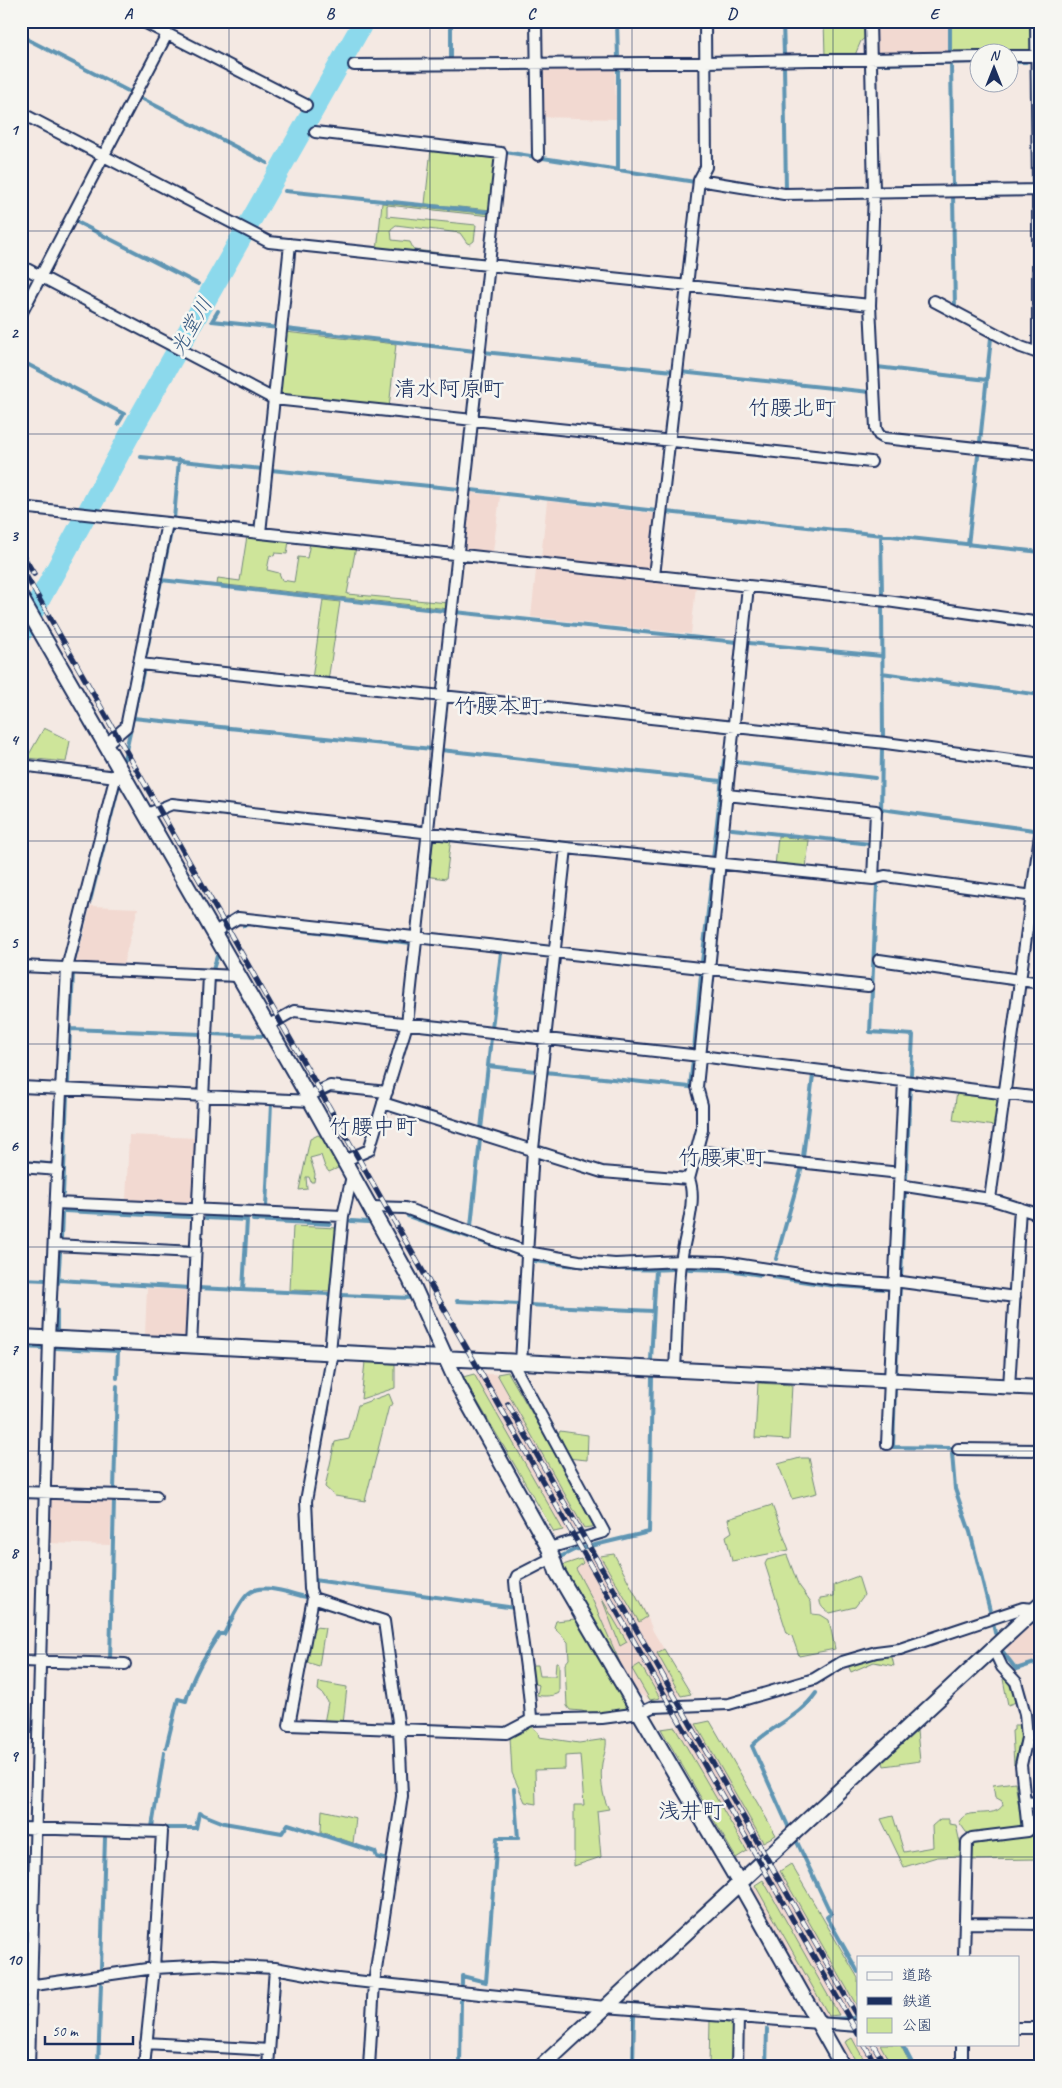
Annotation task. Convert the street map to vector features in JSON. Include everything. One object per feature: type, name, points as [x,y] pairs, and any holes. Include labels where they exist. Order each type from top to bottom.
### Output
[{"type":"street","points":[[142,21],[306,104]]},
{"type":"street","points":[[536,21],[538,155]]},
{"type":"street","points":[[654,576],[699,180],[706,167],[705,21]]},
{"type":"street","points":[[870,21],[874,192],[870,305],[876,429],[879,435],[884,438],[1041,455]]},
{"type":"street","points":[[934,301],[1022,347],[1039,353],[1040,190],[1036,21]]},
{"type":"street","points":[[21,314],[167,34]]},
{"type":"street","points":[[1020,56],[1038,56]]},
{"type":"street","points":[[354,65],[705,62],[970,57]]},
{"type":"street","points":[[21,113],[269,242],[870,305]]},
{"type":"street","points":[[315,132],[501,153],[407,1024],[369,1150],[344,1160]]},
{"type":"street","points":[[699,180],[784,194],[1040,190]]},
{"type":"street","points":[[260,533],[290,244]]},
{"type":"street","points":[[21,266],[274,399],[871,462]]},
{"type":"street","points":[[21,507],[887,601],[1041,623]]},
{"type":"street","points":[[105,745],[126,727],[167,523]]},
{"type":"street","points":[[675,1370],[681,1261],[691,1206],[692,1186],[689,1179],[702,1130],[702,1105],[697,1087],[748,586]]},
{"type":"street","points":[[23,601],[105,745],[117,772],[145,814],[309,1098],[421,1299],[458,1385],[550,1553],[557,1572],[740,1884],[843,2067]]},
{"type":"street","points":[[140,664],[886,743],[1041,764]]},
{"type":"street","points":[[21,765],[117,772]]},
{"type":"street","points":[[29,2067],[26,1986],[35,1828],[49,1338],[67,968],[117,772]]},
{"type":"street","points":[[727,795],[876,811],[874,879]]},
{"type":"street","points":[[145,814],[172,804],[720,864],[874,879],[885,876],[1036,897]]},
{"type":"street","points":[[990,1199],[1020,980],[1036,897],[1041,828]]},
{"type":"street","points":[[531,1720],[529,1682],[519,1627],[515,1581],[517,1576],[550,1553],[604,1532],[516,1362],[527,1252],[533,1149],[566,848]]},
{"type":"street","points":[[213,933],[238,918],[868,986]]},
{"type":"street","points":[[879,960],[1041,983]]},
{"type":"street","points":[[21,966],[237,976]]},
{"type":"street","points":[[191,1346],[196,1210],[209,975]]},
{"type":"street","points":[[267,1026],[294,1011],[700,1056],[1041,1098]]},
{"type":"street","points":[[887,1444],[904,1081]]},
{"type":"street","points":[[21,1087],[203,1096],[309,1098],[330,1086],[386,1092]]},
{"type":"street","points":[[383,1103],[602,1172],[689,1179]]},
{"type":"street","points":[[696,1151],[900,1173]]},
{"type":"street","points":[[21,1167],[58,1170]]},
{"type":"street","points":[[352,1176],[343,1216],[331,1352],[306,1501],[312,1598],[289,1725],[506,1733],[531,1720],[602,1718],[640,1713],[653,1707],[729,1704],[814,1679],[842,1662],[876,1652],[900,1649],[1023,1608],[1038,1607]]},
{"type":"street","points":[[899,1184],[990,1199],[1041,1214]]},
{"type":"street","points":[[56,1203],[343,1216]]},
{"type":"street","points":[[370,1207],[405,1208],[527,1252],[579,1261],[615,1264],[681,1261],[723,1262],[832,1279],[894,1282],[1015,1297]]},
{"type":"street","points":[[1009,1387],[1020,1208]]},
{"type":"street","points":[[54,1245],[195,1252]]},
{"type":"street","points":[[21,1337],[1041,1388]]},
{"type":"street","points":[[958,1449],[1041,1450]]},
{"type":"street","points":[[21,1492],[156,1496]]},
{"type":"street","points":[[312,1598],[384,1621],[399,1730],[402,1796],[374,1983],[368,2067]]},
{"type":"street","points":[[541,2067],[1038,1607]]},
{"type":"street","points":[[964,1956],[967,1842],[972,1838],[1028,1831],[1021,1765],[1027,1738],[1026,1714],[1016,1682],[1002,1667],[993,1648]]},
{"type":"street","points":[[21,1662],[125,1664]]},
{"type":"street","points":[[1025,1803],[1041,1802]]},
{"type":"street","points":[[21,1828],[162,1832],[154,1968],[144,2067]]},
{"type":"street","points":[[965,1923],[1041,1924]]},
{"type":"street","points":[[26,1986],[154,1968],[213,1965],[275,1968],[329,1978],[605,2006],[857,2026]]},
{"type":"street","points":[[268,2067],[275,1968]]},
{"type":"street","points":[[737,2067],[738,2017]]},
{"type":"street","points":[[1020,2028],[1041,2028]]},
{"type":"street","points":[[146,2043],[269,2050]]},
{"type":"street","points":[[962,2046],[962,2067]]},
{"type":"shaded area","points":[[874,21],[948,21],[948,53],[874,52]]},
{"type":"shaded area","points":[[539,70],[615,70],[616,119],[539,117]]},
{"type":"shaded area","points":[[467,492],[500,496],[493,552],[460,549]]},
{"type":"shaded area","points":[[547,501],[659,514],[652,570],[541,558]]},
{"type":"shaded area","points":[[536,570],[696,586],[691,634],[531,617]]},
{"type":"shaded area","points":[[91,906],[138,908],[123,965],[76,962]]},
{"type":"shaded area","points":[[129,1135],[197,1138],[194,1201],[191,1204],[126,1201]]},
{"type":"shaded area","points":[[147,1288],[191,1290],[189,1333],[185,1337],[145,1335]]},
{"type":"shaded area","points":[[508,1372],[597,1526],[554,1532],[463,1377],[474,1374]]},
{"type":"shaded area","points":[[52,1496],[112,1498],[110,1545],[47,1543],[49,1500]]},
{"type":"shaded area","points":[[614,1554],[645,1611],[653,1631],[691,1694],[650,1700],[636,1692],[563,1565],[571,1561]]},
{"type":"shaded area","points":[[1041,1615],[1041,1660],[1018,1668],[1006,1653],[1009,1651],[1006,1647]]},
{"type":"shaded area","points":[[710,1721],[776,1835],[736,1858],[661,1729]]},
{"type":"shaded area","points":[[791,1864],[857,1976],[857,2011],[824,2017],[751,1888]]},
{"type":"shaded area","points":[[852,2038],[857,2038],[857,2046],[901,2046],[912,2067],[853,2067],[841,2045]]},
{"type":"green space","points":[[824,21],[866,21],[866,37],[861,41],[855,55],[825,56]]},
{"type":"green space","points":[[951,21],[1033,21],[1033,49],[1029,52],[1020,52],[1020,42],[970,42],[970,52],[951,52]]},
{"type":"green space","points":[[431,149],[493,155],[498,159],[492,210],[425,204]]},
{"type":"green space","points":[[382,203],[491,214],[491,216],[387,205],[387,216],[476,225],[474,241],[470,244],[467,243],[460,233],[396,225],[391,229],[392,240],[410,242],[414,250],[485,258],[485,261],[377,251]]},
{"type":"green space","points":[[285,332],[396,344],[389,408],[280,396],[278,392]]},
{"type":"green space","points":[[247,536],[289,541],[287,554],[275,553],[274,556],[270,555],[267,570],[279,573],[282,580],[294,582],[298,557],[307,558],[310,543],[356,547],[347,594],[449,603],[449,609],[217,584],[218,578],[240,581]]},
{"type":"green space","points":[[323,600],[340,602],[328,681],[312,679]]},
{"type":"green space","points":[[44,728],[70,741],[66,762],[27,758]]},
{"type":"green space","points":[[433,836],[451,838],[446,879],[426,876],[430,839]]},
{"type":"green space","points":[[778,836],[809,840],[806,869],[775,867]]},
{"type":"green space","points":[[957,1091],[993,1097],[998,1102],[994,1126],[953,1120]]},
{"type":"green space","points":[[318,1135],[332,1149],[338,1168],[329,1172],[321,1155],[310,1158],[315,1174],[314,1182],[311,1182],[309,1177],[306,1177],[307,1189],[299,1190],[310,1139]]},
{"type":"green space","points":[[293,1226],[337,1228],[330,1291],[290,1290]]},
{"type":"green space","points":[[365,1362],[395,1364],[395,1388],[361,1399]]},
{"type":"green space","points":[[508,1372],[597,1526],[584,1528],[497,1374]]},
{"type":"green space","points":[[474,1374],[563,1530],[554,1532],[463,1377]]},
{"type":"green space","points":[[758,1383],[792,1385],[789,1440],[755,1438]]},
{"type":"green space","points":[[389,1394],[393,1404],[389,1406],[365,1501],[335,1496],[325,1487],[335,1442],[349,1439],[358,1405]]},
{"type":"green space","points":[[560,1431],[588,1435],[587,1460],[567,1458],[562,1449],[562,1440],[558,1435]]},
{"type":"green space","points":[[800,1458],[809,1458],[817,1493],[792,1499],[778,1464]]},
{"type":"green space","points":[[772,1505],[789,1550],[732,1561],[726,1536],[732,1532],[728,1519]]},
{"type":"green space","points":[[614,1554],[647,1617],[639,1622],[600,1556]]},
{"type":"green space","points":[[787,1555],[798,1584],[811,1602],[812,1614],[821,1615],[829,1620],[835,1649],[799,1656],[792,1636],[787,1633],[765,1564],[767,1560]]},
{"type":"green space","points":[[581,1559],[583,1563],[576,1569],[593,1601],[625,1674],[563,1565]]},
{"type":"green space","points":[[858,1576],[864,1595],[855,1607],[830,1613],[822,1607],[820,1598],[834,1596],[834,1585]]},
{"type":"green space","points":[[602,1599],[627,1642],[620,1646]]},
{"type":"green space","points":[[575,1619],[580,1623],[629,1711],[592,1715],[582,1711],[570,1710],[567,1706],[565,1664],[569,1659],[568,1642],[554,1627],[556,1621]]},
{"type":"green space","points":[[315,1627],[325,1628],[319,1666],[303,1661],[311,1632]]},
{"type":"green space","points":[[664,1649],[691,1694],[681,1696],[657,1653]]},
{"type":"green space","points":[[891,1653],[894,1666],[874,1662],[851,1672],[847,1663]]},
{"type":"green space","points":[[556,1662],[559,1664],[559,1693],[548,1696],[537,1695],[539,1685],[532,1683],[530,1668],[532,1665],[538,1665],[540,1676],[555,1676]]},
{"type":"green space","points":[[640,1664],[660,1698],[650,1700],[632,1669]]},
{"type":"green space","points":[[1007,1678],[1016,1702],[1008,1705],[1003,1679]]},
{"type":"green space","points":[[319,1682],[347,1687],[343,1724],[324,1723],[328,1702],[318,1690]]},
{"type":"green space","points":[[710,1721],[776,1835],[763,1842],[696,1724]]},
{"type":"green space","points":[[1014,1725],[1020,1725],[1021,1736],[1014,1765],[1012,1731],[1014,1730]]},
{"type":"green space","points":[[531,1726],[538,1732],[539,1737],[579,1743],[606,1739],[601,1780],[603,1793],[609,1809],[597,1811],[601,1857],[574,1866],[574,1805],[584,1805],[580,1755],[565,1756],[565,1769],[535,1770],[536,1804],[525,1802],[512,1773],[510,1737]]},
{"type":"green space","points":[[675,1727],[747,1851],[736,1858],[661,1729]]},
{"type":"green space","points":[[917,1731],[920,1761],[884,1766],[883,1762]]},
{"type":"green space","points":[[1015,1782],[1022,1825],[1019,1828],[970,1834],[966,1832],[959,1822],[963,1817],[993,1812],[1003,1805],[1002,1801],[995,1797],[993,1785]]},
{"type":"green space","points":[[322,1810],[356,1818],[353,1843],[321,1832]]},
{"type":"green space","points":[[893,1816],[904,1852],[933,1847],[932,1826],[940,1819],[949,1819],[949,1824],[956,1825],[963,1856],[937,1857],[904,1867],[881,1819]]},
{"type":"green space","points":[[1033,1836],[1038,1859],[970,1860],[970,1848],[973,1844]]},
{"type":"green space","points":[[791,1864],[857,1976],[857,2006],[780,1871]]},
{"type":"green space","points":[[763,1880],[839,2015],[829,2016],[755,1885]]},
{"type":"green space","points":[[21,1993],[27,1995],[26,2044],[21,2044]]},
{"type":"green space","points":[[710,2020],[730,2023],[733,2028],[732,2067],[709,2067]]},
{"type":"green space","points":[[852,2038],[868,2067],[859,2067],[845,2042]]},
{"type":"green space","points":[[881,2046],[901,2046],[912,2067],[892,2067]]},
{"type":"water","points":[[25,609],[32,622],[21,642],[21,615]]},
{"type":"waterway","points":[[166,28],[169,21]]},
{"type":"waterway","name":"光堂川","points":[[21,634],[136,423],[364,21]]},
{"type":"waterway","points":[[451,21],[451,61]]},
{"type":"waterway","points":[[617,21],[618,59]]},
{"type":"waterway","points":[[783,21],[784,56]]},
{"type":"waterway","points":[[950,21],[950,52]]},
{"type":"waterway","points":[[21,36],[132,93]]},
{"type":"waterway","points":[[879,64],[970,62]]},
{"type":"waterway","points":[[1020,62],[1026,62]]},
{"type":"waterway","points":[[951,63],[953,189]]},
{"type":"waterway","points":[[784,65],[786,190]]},
{"type":"waterway","points":[[618,67],[618,169]]},
{"type":"waterway","points":[[336,69],[348,69]]},
{"type":"waterway","points":[[139,97],[267,163]]},
{"type":"waterway","points":[[505,155],[505,152],[695,182]]},
{"type":"waterway","name":"光堂川","points":[[274,167],[280,170]]},
{"type":"waterway","name":"光堂川","points":[[268,190],[276,190]]},
{"type":"waterway","points":[[285,191],[490,212]]},
{"type":"waterway","points":[[953,194],[955,309]]},
{"type":"waterway","points":[[75,221],[198,284]]},
{"type":"waterway","name":"光堂川","points":[[206,288],[212,290]]},
{"type":"waterway","name":"光堂川","points":[[203,305],[210,308]]},
{"type":"waterway","points":[[218,311],[212,321],[279,328]]},
{"type":"waterway","points":[[286,329],[475,351]]},
{"type":"waterway","points":[[980,442],[991,338]]},
{"type":"waterway","points":[[483,352],[673,371]]},
{"type":"waterway","points":[[21,361],[124,414],[118,424]]},
{"type":"waterway","points":[[877,367],[987,380]]},
{"type":"waterway","points":[[680,372],[870,392]]},
{"type":"waterway","name":"光堂川","points":[[127,429],[131,431]]},
{"type":"waterway","name":"光堂川","points":[[120,451],[127,455]]},
{"type":"waterway","points":[[968,545],[978,456]]},
{"type":"waterway","points":[[141,457],[263,469]]},
{"type":"waterway","points":[[174,519],[179,460]]},
{"type":"waterway","points":[[271,470],[459,489]]},
{"type":"waterway","points":[[471,490],[657,511]]},
{"type":"waterway","points":[[666,512],[1041,552]]},
{"type":"waterway","points":[[145,659],[171,532]]},
{"type":"waterway","points":[[881,534],[882,594]]},
{"type":"waterway","points":[[161,580],[445,611]]},
{"type":"waterway","points":[[882,606],[883,737]]},
{"type":"waterway","points":[[455,612],[737,642]]},
{"type":"waterway","points":[[749,643],[882,656]]},
{"type":"waterway","points":[[123,764],[143,672]]},
{"type":"waterway","points":[[882,673],[1041,695]]},
{"type":"waterway","points":[[133,718],[432,749]]},
{"type":"waterway","points":[[441,746],[441,750],[721,781]]},
{"type":"waterway","points":[[881,812],[882,749]]},
{"type":"waterway","points":[[713,859],[724,760]]},
{"type":"waterway","points":[[736,762],[875,778]]},
{"type":"waterway","points":[[90,901],[119,785]]},
{"type":"waterway","points":[[881,809],[1034,830]]},
{"type":"waterway","points":[[732,829],[871,844]]},
{"type":"waterway","points":[[702,962],[713,869]]},
{"type":"waterway","points":[[877,885],[870,1032],[913,1035],[911,1074]]},
{"type":"waterway","points":[[244,926],[248,924],[411,943]]},
{"type":"waterway","points":[[74,961],[83,926]]},
{"type":"waterway","points":[[492,1028],[501,952]]},
{"type":"waterway","points":[[190,969],[213,970],[217,956]]},
{"type":"waterway","points":[[71,1015],[73,973]]},
{"type":"waterway","points":[[694,1050],[701,975]]},
{"type":"waterway","points":[[68,1084],[70,1027]]},
{"type":"waterway","points":[[70,1029],[202,1034]]},
{"type":"waterway","points":[[210,1034],[264,1036]]},
{"type":"waterway","points":[[481,1129],[491,1038]]},
{"type":"waterway","points":[[545,1072],[690,1087],[693,1060]]},
{"type":"waterway","points":[[488,1066],[536,1071]]},
{"type":"waterway","points":[[803,1157],[813,1075]]},
{"type":"waterway","points":[[906,1179],[910,1086]]},
{"type":"waterway","points":[[63,1194],[67,1095]]},
{"type":"waterway","points":[[266,1207],[271,1104]]},
{"type":"waterway","points":[[471,1226],[480,1139]]},
{"type":"waterway","points":[[21,1162],[49,1164]]},
{"type":"waterway","points":[[776,1259],[802,1167]]},
{"type":"waterway","points":[[901,1277],[905,1191]]},
{"type":"waterway","points":[[65,1211],[189,1217]]},
{"type":"waterway","points":[[61,1238],[62,1214]]},
{"type":"waterway","points":[[408,1216],[521,1255]]},
{"type":"waterway","points":[[206,1218],[247,1220]]},
{"type":"waterway","points":[[243,1290],[247,1220]]},
{"type":"waterway","points":[[253,1220],[330,1224]]},
{"type":"waterway","points":[[351,1221],[368,1222]]},
{"type":"waterway","points":[[58,1283],[60,1253]]},
{"type":"waterway","points":[[535,1261],[638,1270],[674,1269]]},
{"type":"waterway","points":[[689,1269],[729,1270],[761,1275]]},
{"type":"waterway","points":[[651,1360],[656,1270]]},
{"type":"waterway","points":[[773,1277],[835,1286],[887,1289]]},
{"type":"waterway","points":[[21,1279],[46,1280]]},
{"type":"waterway","points":[[59,1280],[190,1288]]},
{"type":"waterway","points":[[896,1372],[900,1286]]},
{"type":"waterway","points":[[197,1288],[329,1294]]},
{"type":"waterway","points":[[341,1295],[411,1298]]},
{"type":"waterway","points":[[457,1301],[520,1304]]},
{"type":"waterway","points":[[528,1305],[653,1311]]},
{"type":"waterway","points":[[57,1310],[57,1329]]},
{"type":"waterway","points":[[21,1347],[44,1348]]},
{"type":"waterway","points":[[56,1348],[118,1351],[117,1378]]},
{"type":"waterway","points":[[560,1557],[574,1550],[649,1532],[652,1377]]},
{"type":"waterway","points":[[114,1490],[117,1386]]},
{"type":"waterway","points":[[895,1389],[893,1447],[951,1448]]},
{"type":"waterway","points":[[952,1453],[955,1489],[970,1532],[991,1615]]},
{"type":"waterway","points":[[107,1660],[110,1660],[114,1500]]},
{"type":"waterway","points":[[314,1583],[314,1580],[515,1608]]},
{"type":"waterway","points":[[166,1748],[178,1699],[186,1701],[195,1675],[204,1658],[219,1634],[224,1634],[246,1596],[255,1590],[269,1589],[306,1597],[306,1588]]},
{"type":"waterway","points":[[993,1622],[995,1633]]},
{"type":"waterway","points":[[1003,1652],[1016,1669],[1041,1661]]},
{"type":"waterway","points":[[788,1826],[752,1746],[767,1733],[793,1716],[816,1693]]},
{"type":"waterway","points":[[152,1827],[164,1753]]},
{"type":"waterway","points":[[462,1984],[462,1976],[486,1982],[497,1838],[518,1838],[514,1789]]},
{"type":"waterway","points":[[161,1828],[196,1828],[199,1813],[224,1823],[282,1833],[288,1824],[375,1852],[377,1857],[388,1860]]},
{"type":"waterway","points":[[101,1968],[105,1838]]},
{"type":"waterway","points":[[797,1842],[831,1914],[827,1917],[857,1970]]},
{"type":"waterway","points":[[98,2067],[101,1984]]},
{"type":"waterway","points":[[460,2067],[461,2000]]},
{"type":"waterway","points":[[633,2067],[634,2015]]},
{"type":"waterway","points":[[825,2019],[857,2018]]},
{"type":"waterway","points":[[766,2067],[767,2029]]},
{"type":"waterway","points":[[903,2046],[914,2067]]},
{"type":"waterway","points":[[149,2067],[150,2055]]},
{"type":"railway","points":[[21,552],[34,574]]},
{"type":"railway","points":[[21,567],[857,2032]]},
{"type":"railway","points":[[508,1404],[857,2016]]},
{"type":"railway","points":[[865,2046],[877,2067]]},
{"type":"railway","points":[[874,2046],[886,2067]]},
{"type":"district","name":"清水阿原町","points":[[449,389]]},
{"type":"district","name":"竹腰北町","points":[[792,408]]},
{"type":"district","name":"竹腰本町","points":[[498,706]]},
{"type":"district","name":"竹腰中町","points":[[373,1127]]},
{"type":"district","name":"竹腰東町","points":[[722,1158]]},
{"type":"district","name":"浅井町","points":[[691,1811]]}]
